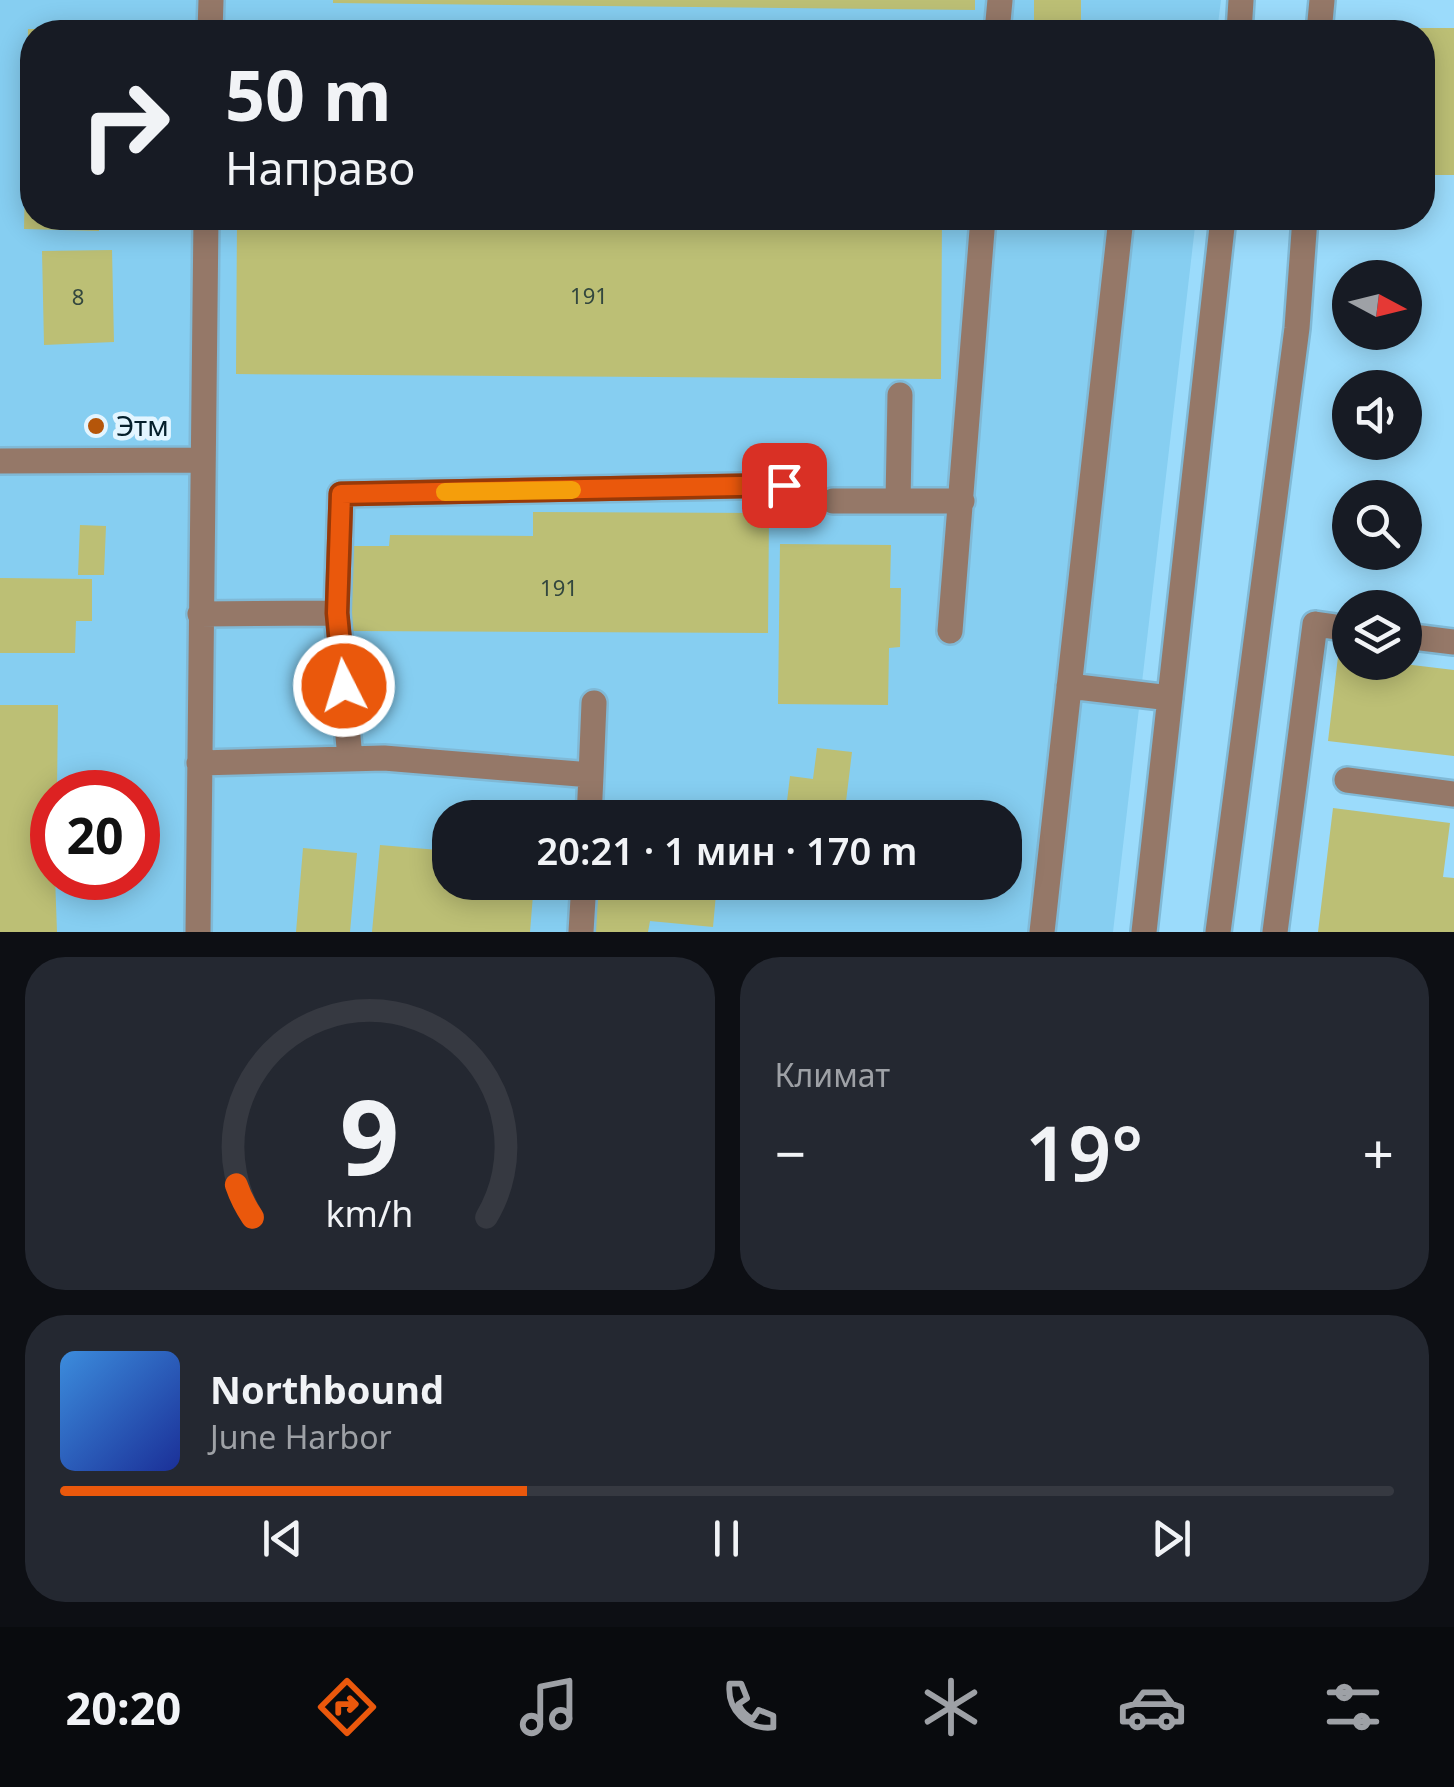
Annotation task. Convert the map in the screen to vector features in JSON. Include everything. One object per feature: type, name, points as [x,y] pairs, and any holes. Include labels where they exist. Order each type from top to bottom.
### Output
[{"type":"street","points":[[198,932],[206,230]]},
{"type":"street","points":[[950,631],[982,230]]},
{"type":"street","points":[[1042,932],[1120,230]]},
{"type":"street","points":[[1144,932],[1222,230]]},
{"type":"street","points":[[1218,932],[1297,328],[1304,230]]},
{"type":"street","points":[[898,501],[900,395]]},
{"type":"street","points":[[0,461],[202,460]]},
{"type":"street","points":[[350,759],[337,613],[341,494],[784,485]]},
{"type":"street","points":[[833,501],[962,501]]},
{"type":"street","points":[[200,614],[337,613]]},
{"type":"street","points":[[1275,932],[1315,624],[1332,626]]},
{"type":"street","points":[[1422,638],[1454,642]]},
{"type":"street","points":[[1069,686],[1170,698]]},
{"type":"street","points":[[589,800],[594,703]]},
{"type":"street","points":[[199,763],[384,758],[591,776]]},
{"type":"street","points":[[1347,780],[1454,794]]},
{"type":"street","points":[[581,932],[583,900]]},
{"type":"shaded area","points":[[0,0],[1221,0],[1218,20],[20,20],[20,230],[1195,230],[1113,932],[0,932]]},
{"type":"building","points":[[975,0],[975,10],[333,3]]},
{"type":"building","points":[[1034,0],[1081,0],[1081,20],[1034,20]]},
{"type":"building","points":[[1435,28],[1454,28],[1454,175],[1435,175]]},
{"type":"building","points":[[237,230],[942,230],[941,379],[236,374]]},
{"type":"building","points":[[112,250],[114,342],[44,345],[42,251]]},
{"type":"building","points":[[533,512],[769,513],[768,633],[349,631],[350,546],[389,546],[390,535],[533,536]]},
{"type":"building","points":[[80,525],[106,526],[104,575],[78,575]]},
{"type":"building","points":[[780,544],[891,545],[890,588],[901,588],[900,647],[889,648],[888,705],[778,704]]},
{"type":"building","points":[[0,578],[92,579],[92,621],[76,621],[75,653],[0,653]]},
{"type":"building","points":[[1422,666],[1454,670],[1454,756],[1328,741],[1335,680],[1422,680]]},
{"type":"building","points":[[0,705],[58,705],[57,770],[30,770],[30,900],[56,900],[57,932],[0,932]]},
{"type":"building","points":[[817,748],[852,752],[846,800],[787,800],[790,776],[813,779]]},
{"type":"building","points":[[1333,808],[1450,823],[1443,877],[1454,878],[1454,932],[1318,932]]},
{"type":"building","points":[[380,845],[432,849],[432,900],[533,900],[530,932],[372,932]]},
{"type":"building","points":[[303,848],[357,853],[350,932],[296,932]]},
{"type":"building","points":[[598,900],[715,900],[713,927],[650,921],[648,932],[595,932]]},
{"type":"slow traffic","points":[[445,492],[572,490]]},
{"type":"place","name":"Этм","points":[[96,426]]},
{"type":"route","points":[[344,686],[336,557],[341,494],[784,485]]}]
